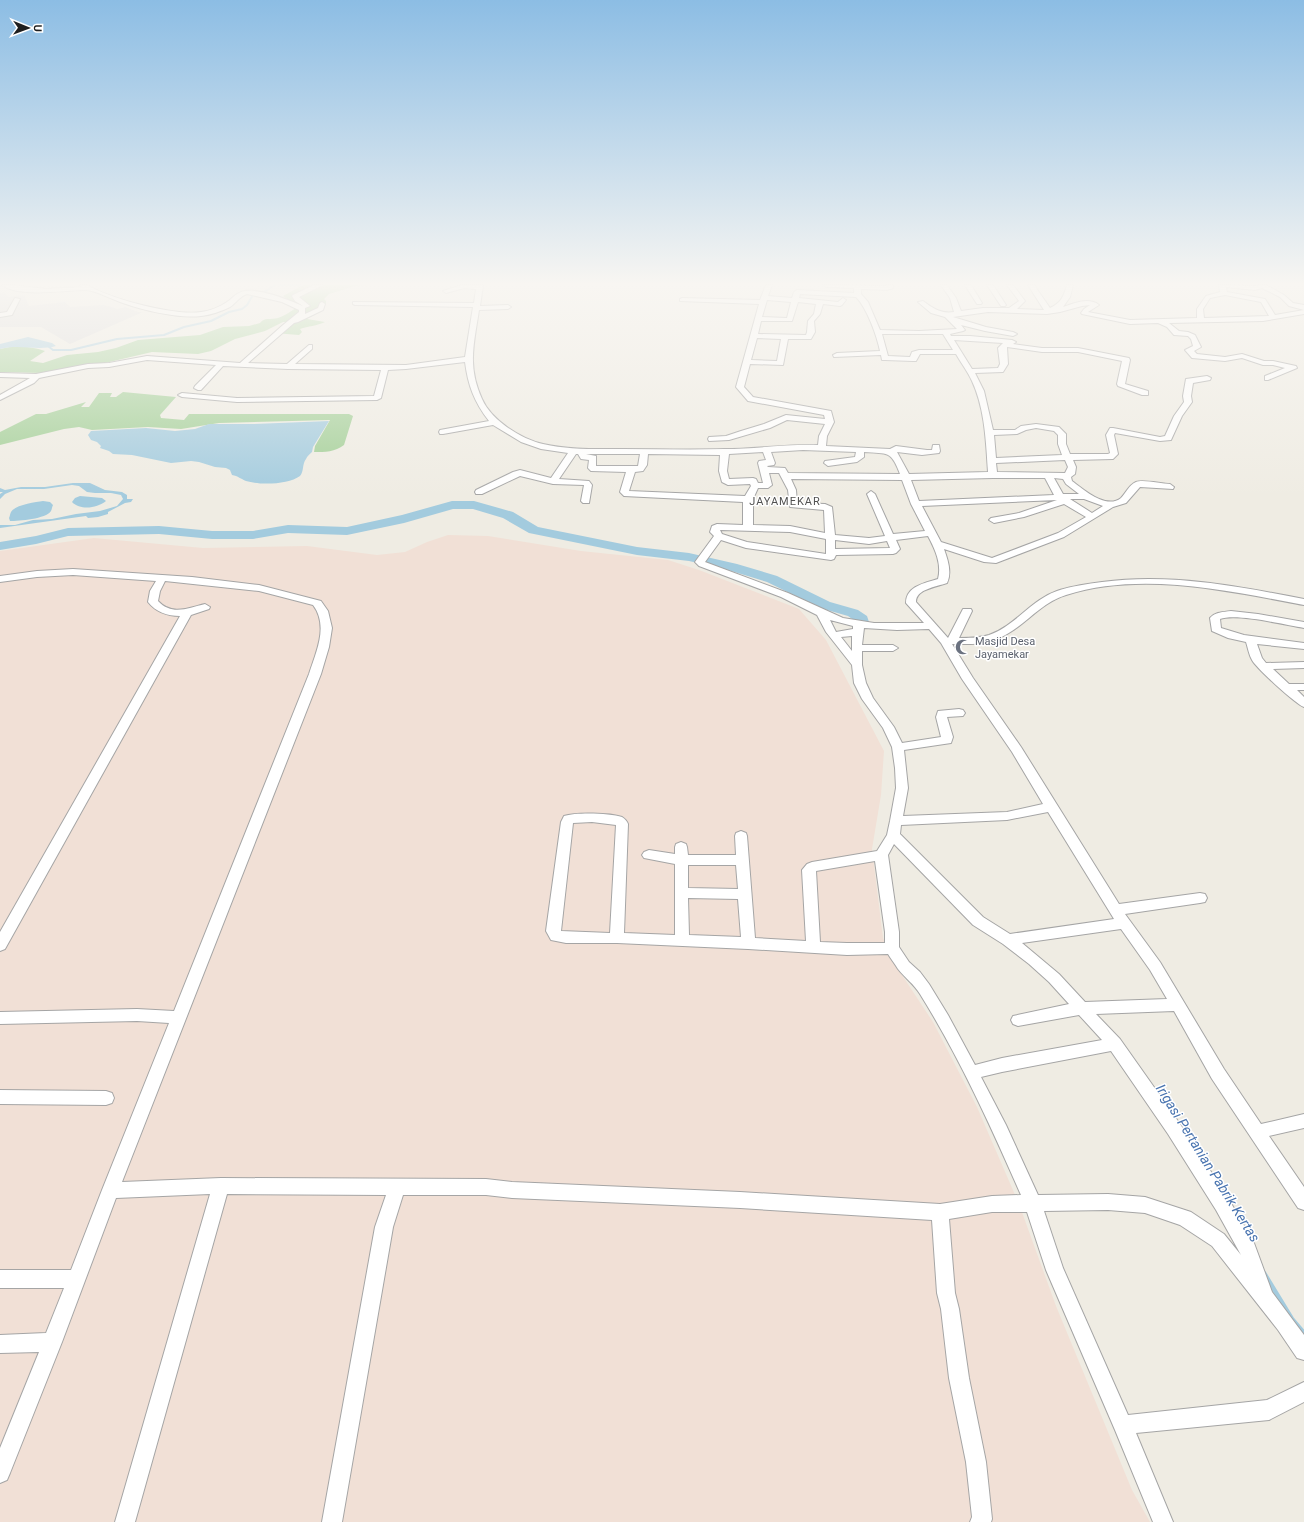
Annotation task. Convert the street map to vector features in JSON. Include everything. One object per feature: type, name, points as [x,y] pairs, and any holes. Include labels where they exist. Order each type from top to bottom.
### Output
[{"type":"street","points":[[243,364],[252,356]]},
{"type":"street","points":[[288,367],[300,356]]},
{"type":"street","points":[[469,356],[471,380],[478,400],[485,411],[494,422],[524,440],[541,446],[577,451],[725,452],[803,447],[891,452],[897,457],[916,504],[942,556],[945,577],[943,581],[918,590],[912,594],[910,598],[911,603],[931,626],[948,641],[968,679],[1017,750],[1115,910],[1155,966],[1218,1074],[1304,1202]]},
{"type":"street","points":[[748,356],[740,386],[749,398],[824,412],[829,415],[830,422],[823,436],[822,449]]},
{"type":"street","points":[[746,362],[780,363],[780,356]]},
{"type":"street","points":[[885,356],[886,358],[913,359],[914,356]]},
{"type":"street","points":[[960,356],[970,371],[980,391],[990,433],[993,475]]},
{"type":"street","points":[[970,371],[1000,370],[1004,364],[1004,356]]},
{"type":"street","points":[[1106,356],[1124,360],[1126,362],[1122,386],[1145,392]]},
{"type":"street","points":[[1194,356],[1225,359],[1242,356]]},
{"type":"street","points":[[1242,356],[1263,363],[1273,363],[1293,368],[1268,378]]},
{"type":"street","points":[[0,375],[36,376],[88,366],[109,365],[143,358],[288,367],[385,368],[468,359]]},
{"type":"street","points":[[198,388],[222,363]]},
{"type":"street","points":[[182,395],[237,400],[377,398],[385,368]]},
{"type":"street","points":[[0,398],[24,385],[36,376]]},
{"type":"street","points":[[993,461],[1067,457],[1106,458],[1113,456],[1114,452],[1110,435],[1113,430],[1160,439],[1168,438],[1178,416],[1188,402],[1187,396],[1189,381],[1207,378]]},
{"type":"street","points":[[712,439],[726,438],[744,433],[767,426],[786,417],[830,422]]},
{"type":"street","points":[[443,432],[494,422]]},
{"type":"street","points":[[786,476],[1067,476],[1071,474],[1071,462],[1067,457],[1062,444],[1062,434],[1056,429],[1036,426],[1024,428],[1016,432],[990,433]]},
{"type":"street","points":[[891,452],[896,448],[934,452],[936,451],[936,447]]},
{"type":"street","points":[[755,486],[768,485],[762,463],[771,463],[766,449]]},
{"type":"street","points":[[577,451],[584,457],[593,458],[592,468],[594,469],[642,468],[644,451]]},
{"type":"street","points":[[553,480],[577,451]]},
{"type":"street","points":[[828,463],[857,459],[860,457],[860,451]]},
{"type":"street","points":[[725,452],[723,471],[725,480],[728,482],[753,481],[755,486]]},
{"type":"street","points":[[1033,459],[1063,499],[1092,517]]},
{"type":"street","points":[[631,468],[630,477],[624,492],[627,494],[748,499]]},
{"type":"street","points":[[764,470],[782,470],[792,490],[793,505],[825,507],[829,509],[830,537],[831,552],[831,557],[746,545],[719,536],[715,532],[715,528],[748,527],[790,529],[830,537],[870,541],[914,534],[931,533]]},
{"type":"street","points":[[479,492],[520,473],[553,480],[586,483],[588,485],[586,501]]},
{"type":"street","points":[[1067,476],[1069,483],[1078,488],[1084,496]]},
{"type":"street","points":[[937,544],[993,561],[1061,535],[1109,506],[1117,504],[1127,498],[1135,485],[1139,484],[1170,488]]},
{"type":"street","points":[[748,527],[748,499],[755,486]]},
{"type":"street","points":[[831,552],[893,551],[895,549],[870,494]]},
{"type":"street","points":[[916,504],[1042,498],[1063,499],[1084,496],[1109,506]]},
{"type":"street","points":[[1042,498],[1050,505]]},
{"type":"street","points":[[994,520],[1021,515],[1063,499]]},
{"type":"street","points":[[719,536],[702,559],[702,564],[746,579],[821,613],[859,628]]},
{"type":"street","points":[[0,579],[37,574],[73,572],[162,578],[259,588],[280,592],[318,604],[325,615],[327,626],[315,674],[110,1190],[53,1342],[0,1473]]},
{"type":"street","points":[[162,578],[155,591],[153,602],[161,610],[173,613],[187,613],[195,612],[205,607]]},
{"type":"street","points":[[948,641],[976,640],[998,636],[1042,602],[1062,593],[1120,582],[1171,581],[1234,589],[1304,602]]},
{"type":"street","points":[[1276,597],[1304,597]]},
{"type":"street","points":[[948,641],[967,611]]},
{"type":"street","points":[[0,944],[187,613]]},
{"type":"street","points":[[821,613],[834,635],[857,665]]},
{"type":"street","points":[[1304,625],[1249,616],[1223,614],[1218,615],[1215,618],[1216,629],[1218,631],[1251,640],[1304,646]]},
{"type":"street","points":[[834,635],[859,628],[906,628],[931,626]]},
{"type":"street","points":[[859,628],[857,636],[857,665],[860,683],[868,699],[888,727],[898,747],[902,788],[894,828],[881,855],[892,932],[892,948],[904,966],[915,976],[924,988],[943,1019],[1000,1130],[1033,1204],[1055,1270],[1123,1424],[1163,1522]]},
{"type":"street","points":[[1251,640],[1257,659],[1285,687],[1304,703]]},
{"type":"street","points":[[858,648],[894,648]]},
{"type":"street","points":[[1263,666],[1304,665]]},
{"type":"street","points":[[1285,687],[1304,687]]},
{"type":"street","points":[[898,747],[947,740],[948,736],[943,725],[942,714],[959,713]]},
{"type":"street","points":[[894,828],[1007,816],[1051,807]]},
{"type":"street","points":[[616,938],[622,824],[619,821],[592,818],[568,819],[566,822],[553,931],[556,936],[566,938],[616,938],[748,943],[847,949],[892,948]]},
{"type":"street","points":[[894,828],[978,921],[1008,940],[1049,974],[1115,1044],[1174,1129],[1222,1204],[1248,1249],[1266,1299]]},
{"type":"street","points":[[741,836],[748,943]]},
{"type":"street","points":[[648,855],[681,853],[742,860]]},
{"type":"street","points":[[681,853],[682,941]]},
{"type":"street","points":[[813,947],[809,870],[812,867],[881,855]]},
{"type":"street","points":[[681,893],[744,894]]},
{"type":"street","points":[[1115,910],[1200,898]]},
{"type":"street","points":[[1008,940],[1124,923]]},
{"type":"street","points":[[1018,1020],[1081,1008],[1177,1005]]},
{"type":"street","points":[[0,1018],[136,1015],[180,1017]]},
{"type":"street","points":[[972,1073],[1002,1065],[1115,1044]]},
{"type":"street","points":[[0,1098],[106,1098]]},
{"type":"street","points":[[1256,1132],[1304,1121]]},
{"type":"street","points":[[110,1190],[221,1186],[486,1187],[512,1190],[740,1200],[940,1212],[992,1204],[1108,1202],[1145,1205],[1185,1218],[1218,1240],[1266,1299],[1304,1351]]},
{"type":"street","points":[[125,1522],[221,1186]]},
{"type":"street","points":[[332,1522],[379,1248],[397,1187]]},
{"type":"street","points":[[940,1212],[946,1293],[976,1462],[982,1519],[980,1522]]},
{"type":"street","points":[[5,1281],[77,1279]]},
{"type":"street","points":[[0,1344],[53,1342]]},
{"type":"street","points":[[1123,1424],[1269,1410],[1304,1392]]},
{"type":"shaded area","points":[[448,535],[488,536],[581,551],[668,560],[699,570],[799,609],[826,640],[884,751],[881,795],[872,849],[883,938],[896,966],[933,1022],[977,1107],[1019,1204],[1056,1306],[1132,1490],[1150,1522],[0,1522],[0,551],[94,538],[203,548],[307,546],[377,555],[405,552],[427,542]]},
{"type":"green space","points":[[0,356],[37,356],[30,361],[43,363],[64,356],[135,356],[105,363],[88,364],[43,373],[0,372]]},
{"type":"green space","points":[[123,392],[176,397],[160,415],[161,418],[184,420],[189,414],[349,414],[353,416],[344,445],[326,452],[314,452],[315,446],[330,420],[219,423],[181,429],[148,427],[92,430],[79,427],[64,429],[0,445],[0,432],[36,414],[46,414],[86,402],[81,407],[89,407],[99,393],[112,393],[110,397],[116,397]]},
{"type":"water","points":[[329,421],[313,447],[312,452],[305,461],[300,476],[281,483],[258,483],[246,481],[232,475],[230,470],[226,468],[215,467],[199,462],[191,461],[171,463],[132,455],[113,454],[100,448],[101,446],[97,442],[91,440],[88,435],[91,431],[146,428],[175,431],[195,429],[209,424]]},
{"type":"water","points":[[73,483],[90,483],[105,490],[122,492],[127,495],[127,499],[133,499],[131,502],[125,503],[108,512],[108,514],[98,517],[88,518],[86,516],[0,528],[0,525],[15,525],[33,520],[52,519],[100,511],[117,506],[123,499],[121,495],[87,492],[79,486],[72,485],[44,489],[17,489],[5,494],[0,499],[0,494],[3,492],[0,492],[0,488],[5,490],[21,487],[45,487]]},
{"type":"water","points":[[80,496],[102,498],[106,501],[94,507],[80,507],[72,502],[75,498]]},
{"type":"water","points":[[43,501],[50,502],[53,505],[48,514],[32,519],[10,521],[9,518],[11,512],[17,507]]},
{"type":"waterway","points":[[0,546],[36,540],[68,532],[159,530],[212,535],[253,535],[288,529],[347,531],[404,519],[452,505],[474,505],[508,515],[534,530],[637,551],[689,557],[732,567],[772,579],[825,605],[853,613],[862,619],[862,622]]},
{"type":"waterway","name":"Irigasi Pertanian Pabrik Kertas","points":[[1264,1273],[1292,1319],[1304,1333]]},
{"type":"place","name":"Masjid Desa Jayamekar","points":[[963,647]]},
{"type":"district","name":"JAYAMEKAR","points":[[785,501]]}]
